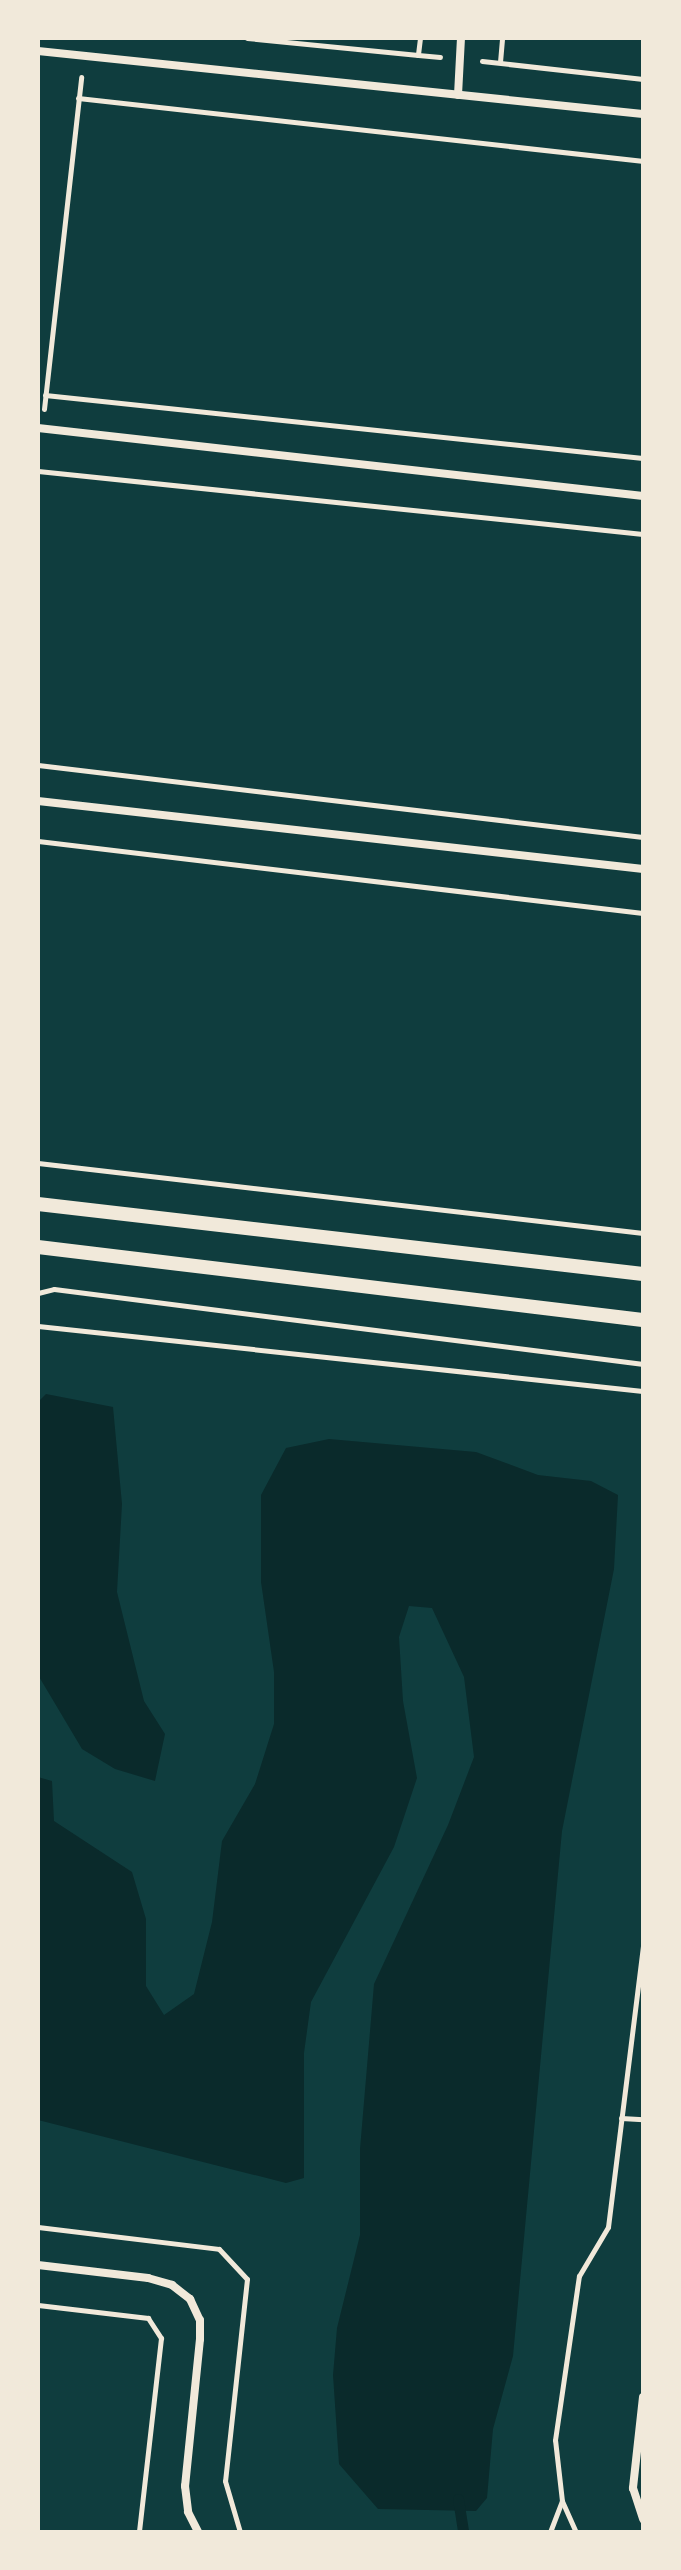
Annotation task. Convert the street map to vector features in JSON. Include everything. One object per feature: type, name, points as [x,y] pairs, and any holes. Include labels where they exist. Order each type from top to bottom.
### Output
[{"type":"street","points":[[458,95],[461,38]]},
{"type":"street","points":[[38,51],[83,59],[643,114]]},
{"type":"street","points":[[40,428],[643,496]]},
{"type":"street","points":[[38,801],[643,869]]},
{"type":"street","points":[[38,1204],[643,1274]]},
{"type":"street","points":[[38,1247],[643,1320]]},
{"type":"street","points":[[38,2265],[148,2278],[172,2285],[190,2299],[200,2320],[200,2339],[185,2486],[198,2532]]},
{"type":"street","points":[[643,2397],[633,2488],[643,2519]]},
{"type":"path","points":[[247,38],[643,79]]},
{"type":"path","points":[[418,55],[420,38]]},
{"type":"path","points":[[500,62],[502,38]]},
{"type":"path","points":[[40,428],[83,59]]},
{"type":"path","points":[[78,98],[643,161]]},
{"type":"path","points":[[45,395],[643,458]]},
{"type":"path","points":[[38,471],[643,534]]},
{"type":"path","points":[[38,765],[643,837]]},
{"type":"path","points":[[38,841],[643,913]]},
{"type":"path","points":[[38,1163],[643,1233]]},
{"type":"path","points":[[38,1293],[54,1289],[643,1364]]},
{"type":"path","points":[[38,1326],[643,1391]]},
{"type":"path","points":[[576,2532],[562,2501],[555,2440],[579,2276],[608,2227],[643,1945]]},
{"type":"path","points":[[621,2118],[643,2119]]},
{"type":"path","points":[[38,2305],[148,2318],[161,2338],[139,2532]]},
{"type":"path","points":[[550,2532],[562,2501]]},
{"type":"water","points":[[46,1394],[113,1407],[122,1504],[117,1592],[144,1701],[165,1734],[155,1781],[115,1769],[82,1749],[38,1675],[38,1402]]},
{"type":"water","points":[[329,1439],[476,1452],[538,1475],[591,1481],[618,1495],[614,1569],[562,1831],[513,2356],[493,2429],[487,2498],[476,2511],[378,2509],[339,2464],[333,2375],[337,2328],[360,2235],[360,2149],[374,1984],[448,1825],[474,1757],[464,1677],[432,1608],[409,1606],[399,1637],[403,1701],[417,1778],[394,1847],[311,2002],[304,2053],[304,2178],[286,2183],[38,2120],[38,1777],[52,1781],[54,1821],[132,1872],[146,1919],[146,1986],[164,2015],[194,1994],[212,1922],[222,1841],[255,1784],[274,1724],[274,1672],[261,1582],[261,1495],[286,1448]]},
{"type":"waterway","points":[[458,2499],[463,2532]]}]
